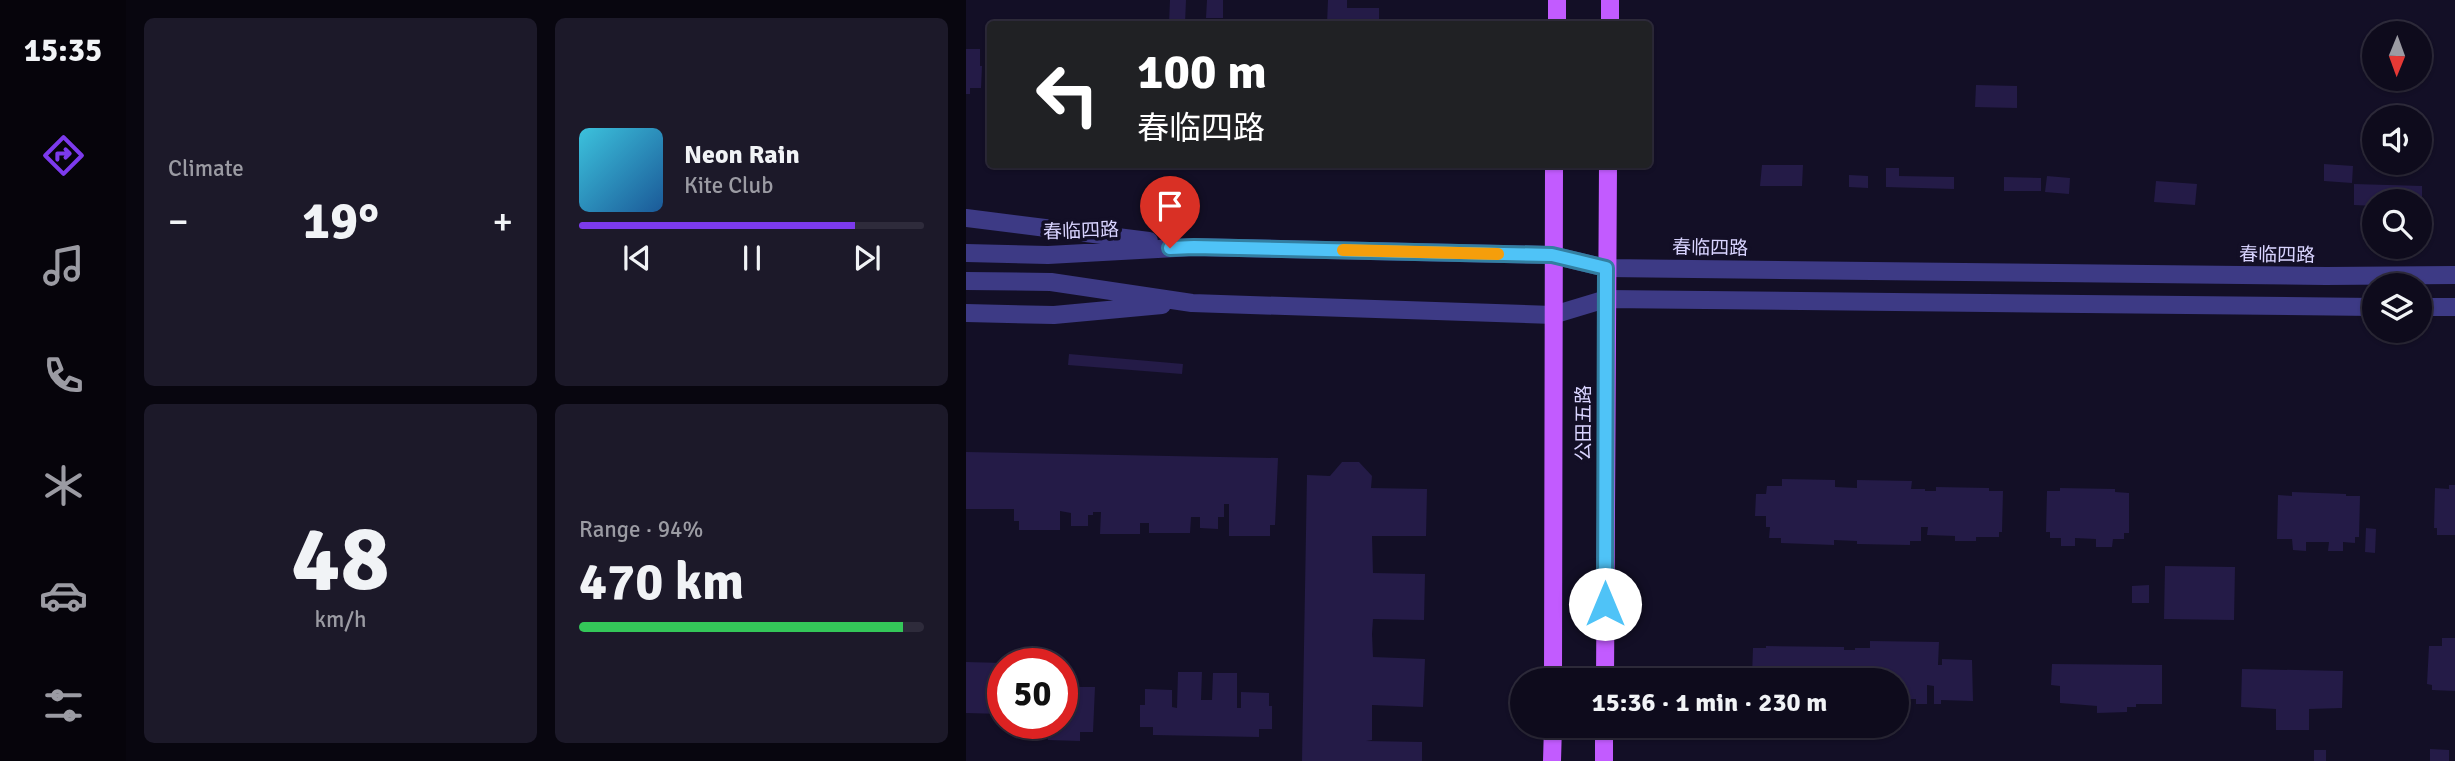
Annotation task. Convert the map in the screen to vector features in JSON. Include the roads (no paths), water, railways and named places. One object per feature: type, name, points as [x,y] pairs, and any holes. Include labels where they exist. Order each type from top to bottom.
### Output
[{"type":"main road","points":[[1556,21],[1557,0]]},
{"type":"main road","points":[[1610,0],[1610,21]]},
{"type":"main road","name":"公田五路","points":[[1553,668],[1554,168]]},
{"type":"main road","name":"公田五路","points":[[1605,668],[1608,168]]},
{"type":"main road","points":[[1552,738],[1552,761]]},
{"type":"main road","points":[[1604,738],[1604,761]]},
{"type":"street","points":[[966,218],[1194,247]]},
{"type":"street","name":"春临四路","points":[[966,253],[1048,255],[1194,247],[1552,255],[1606,268],[2455,275]]},
{"type":"street","points":[[966,281],[1051,282],[1192,303],[1553,315],[1606,299],[2362,307]]},
{"type":"street","points":[[966,313],[1054,315],[1192,303]]},
{"type":"street","points":[[2432,307],[2455,307]]}]
